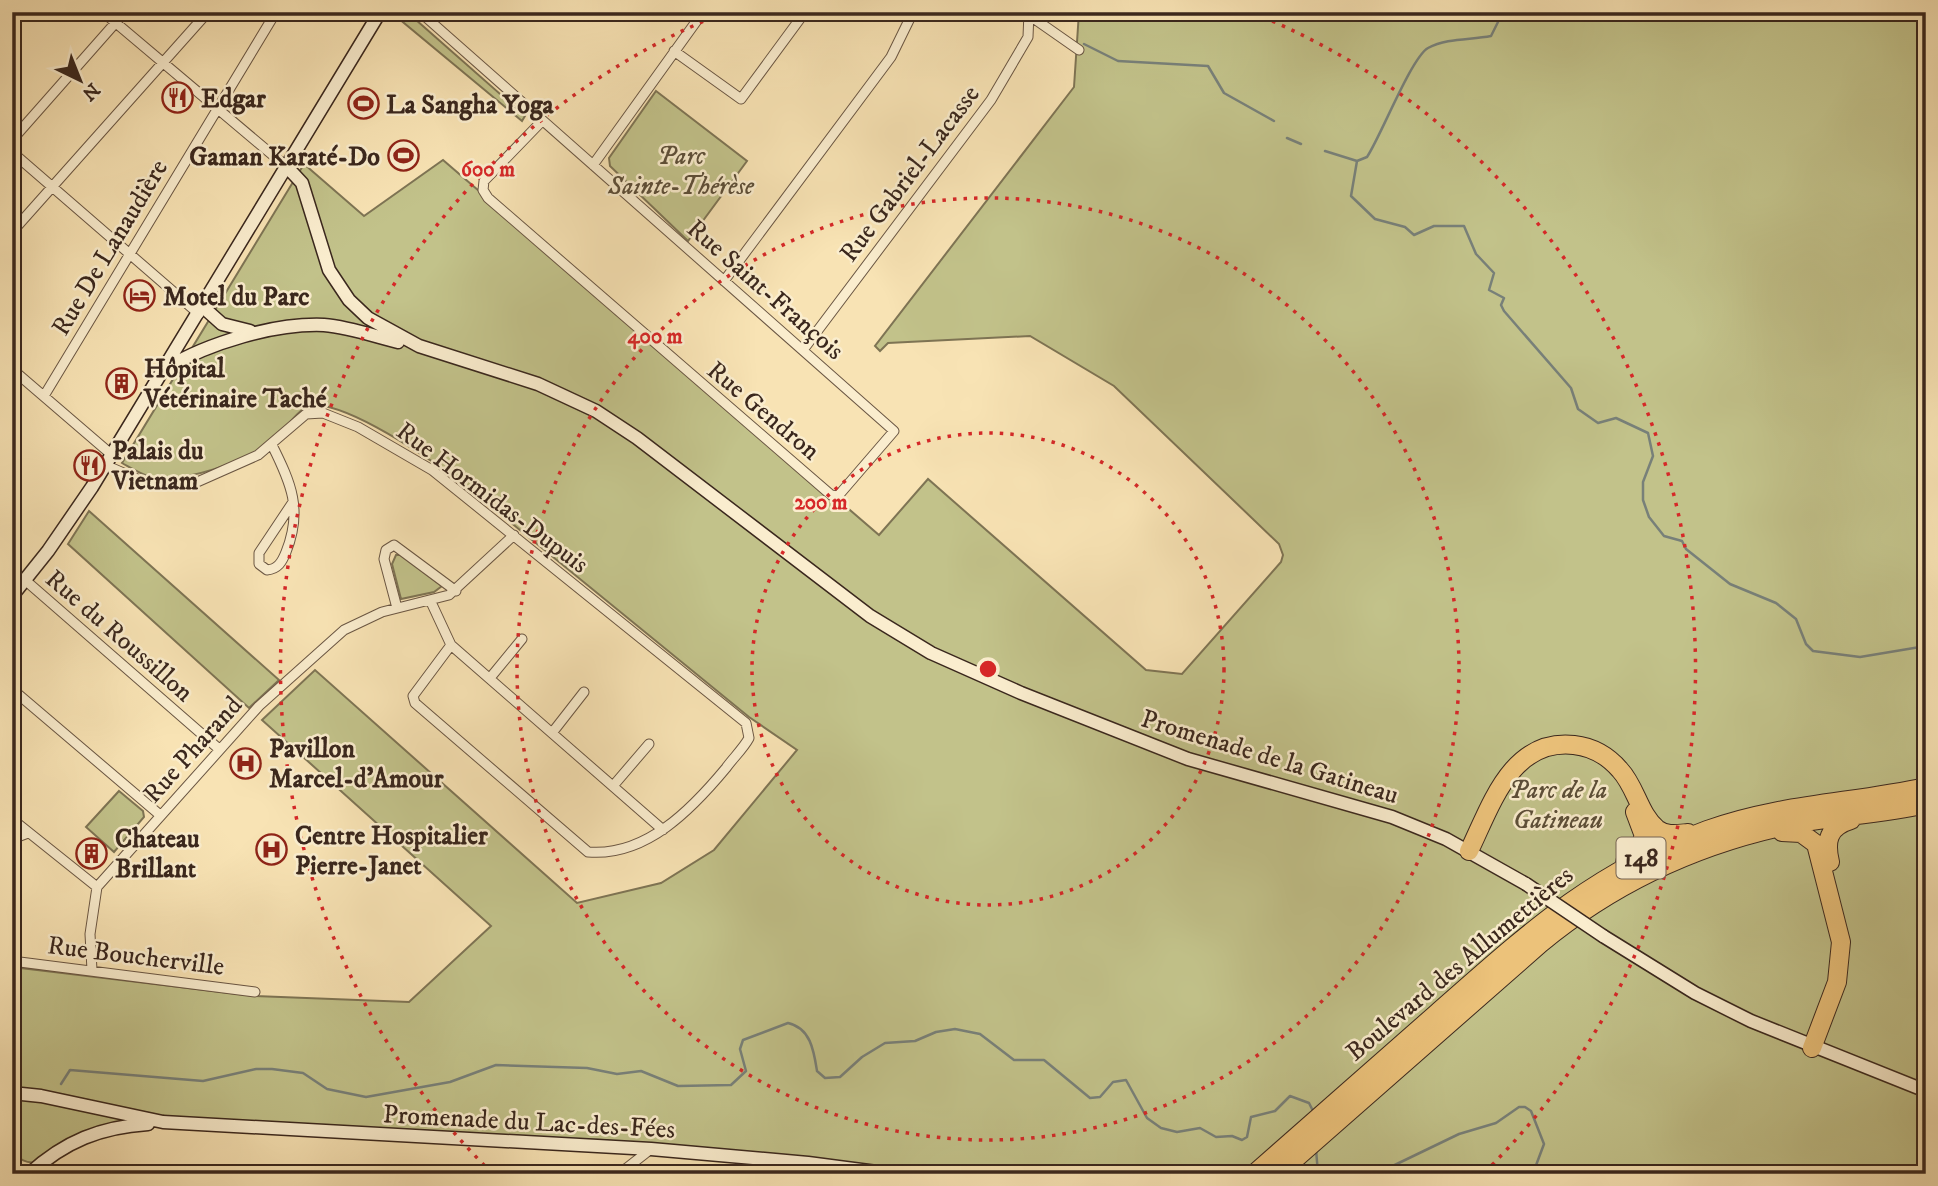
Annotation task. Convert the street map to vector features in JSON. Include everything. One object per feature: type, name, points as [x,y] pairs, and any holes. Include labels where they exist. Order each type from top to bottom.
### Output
[{"type":"highway","points":[[1473,853],[1510,771],[1534,753],[1564,745],[1592,750],[1613,763],[1628,779],[1650,821],[1663,832],[1675,834],[1709,829]]},
{"type":"highway","points":[[1473,853],[1504,793],[1519,773],[1538,759],[1555,754],[1574,754],[1596,761],[1614,775],[1644,831],[1639,848],[1608,875]]},
{"type":"highway","name":"Boulevard des Allumettières","points":[[1278,1174],[1541,922],[1608,875],[1709,829],[1784,809],[1926,787]]},
{"type":"highway","name":"Boulevard des Allumettières","points":[[1254,1174],[1413,1044],[1598,900],[1670,863],[1761,832],[1926,804]]},
{"type":"highway","points":[[1816,1049],[1845,988],[1850,960],[1849,938],[1826,842],[1837,827],[1867,815]]},
{"type":"highway","points":[[1761,832],[1801,833],[1815,844],[1839,932],[1841,952],[1838,982],[1816,1049]]},
{"type":"street","points":[[103,12],[288,168]]},
{"type":"street","points":[[12,140],[125,12]]},
{"type":"street","points":[[12,232],[208,12]]},
{"type":"street","name":"Rue De Lanaudière","points":[[44,396],[276,12]]},
{"type":"street","points":[[12,596],[64,529],[108,460],[288,168],[380,12]]},
{"type":"street","name":"Rue Saint-François","points":[[420,12],[894,431]]},
{"type":"street","points":[[593,165],[647,94],[703,12]]},
{"type":"street","points":[[674,51],[741,99],[806,12]]},
{"type":"street","points":[[724,281],[891,57],[912,12]]},
{"type":"street","points":[[1028,13],[1079,50]]},
{"type":"street","name":"Rue Gabriel-Lacasse","points":[[803,350],[991,100],[1028,37],[1028,13]]},
{"type":"street","name":"Rue Gendron","points":[[542,121],[484,181],[483,190],[488,198],[588,287],[831,495],[838,496],[894,431]]},
{"type":"street","points":[[12,152],[129,255],[201,310]]},
{"type":"street","name":"Promenade de la Gatineau","points":[[288,168],[299,176],[324,258],[349,300],[368,318],[391,333],[430,350]]},
{"type":"street","name":"Promenade de la Gatineau","points":[[201,310],[229,328],[266,332]]},
{"type":"street","name":"Promenade de la Gatineau","points":[[164,371],[205,349],[266,332],[323,325],[430,350],[538,384],[596,411],[637,438],[883,626],[965,670],[1171,753],[1377,811],[1473,853],[1527,884],[1603,936],[1707,1000],[1816,1049],[1926,1091]]},
{"type":"street","name":"Rue Hormidas-Dupuis","points":[[12,369],[44,396],[108,460],[144,482],[195,483],[236,467],[272,445],[306,414],[316,412],[337,418],[407,453],[514,535],[746,723],[750,730],[747,742],[697,804],[663,830]]},
{"type":"street","points":[[272,445],[288,473],[293,502],[295,523],[286,552],[277,567],[267,570],[259,564],[259,553],[293,502]]},
{"type":"street","name":"Rue Pharand","points":[[97,887],[259,706],[328,642],[358,622],[397,608],[431,602],[456,591],[514,535]]},
{"type":"street","points":[[397,608],[384,559],[386,550],[394,545],[456,591]]},
{"type":"street","name":"Rue du Roussillon","points":[[25,580],[219,749]]},
{"type":"street","points":[[431,602],[452,645],[663,830],[642,841],[601,851],[583,850],[420,710],[413,696],[452,645]]},
{"type":"street","points":[[490,678],[522,639]]},
{"type":"street","points":[[12,689],[160,815]]},
{"type":"street","points":[[552,733],[584,692]]},
{"type":"street","points":[[613,786],[649,744]]},
{"type":"street","points":[[12,819],[97,887],[90,934],[92,970]]},
{"type":"street","points":[[12,839],[28,833]]},
{"type":"street","name":"Rue Boucherville","points":[[12,961],[255,992]]},
{"type":"street","name":"Promenade du Lac-des-Fées","points":[[12,1093],[41,1096],[163,1122]]},
{"type":"street","name":"Promenade du Lac-des-Fées","points":[[29,1174],[65,1145],[86,1135],[127,1125],[163,1122],[651,1149],[808,1163],[892,1174]]},
{"type":"street","points":[[619,1174],[651,1149]]},
{"type":"street","points":[[12,1165],[20,1174]]},
{"type":"green space","points":[[407,12],[525,116],[522,121],[392,13]]},
{"type":"green space","name":"Parc de la Gatineau","points":[[1079,12],[1926,12],[1926,1174],[929,1174],[603,1140],[124,1122],[36,1162],[23,1160],[12,1152],[12,967],[255,996],[409,1002],[491,926],[262,720],[315,670],[577,903],[661,883],[714,850],[797,750],[749,717],[455,477],[388,434],[350,414],[317,405],[304,408],[273,441],[261,449],[198,474],[151,477],[122,463],[304,164],[364,216],[443,160],[879,535],[928,479],[1146,670],[1182,674],[1281,562],[1283,555],[1279,544],[1114,386],[1030,336],[888,343],[880,351],[875,346],[1074,87]]},
{"type":"green space","name":"Parc Sainte-Thérèse","points":[[656,91],[747,161],[688,241],[610,166],[609,158]]},
{"type":"green space","points":[[89,511],[279,680],[249,708],[68,544]]},
{"type":"green space","points":[[396,555],[401,555],[442,586],[434,592],[401,599],[392,564]]},
{"type":"green space","points":[[119,791],[143,811],[144,817],[114,852],[86,827]]},
{"type":"waterway","points":[[1325,151],[1357,161],[1367,157],[1421,55],[1428,48],[1443,42],[1491,36],[1503,12]]},
{"type":"waterway","points":[[1084,44],[1118,61],[1208,66],[1224,93],[1274,121]]},
{"type":"waterway","points":[[1287,138],[1301,144]]},
{"type":"waterway","points":[[1357,161],[1351,196],[1375,219],[1405,227],[1414,235],[1434,226],[1464,226],[1476,254],[1494,273],[1489,290],[1504,298],[1501,305],[1504,311],[1571,388],[1578,409],[1598,423],[1616,418],[1648,433],[1653,456],[1643,482],[1643,500],[1649,517],[1664,536],[1682,541],[1686,549],[1730,584],[1776,603],[1796,619],[1806,644],[1813,651],[1860,657],[1926,646]]},
{"type":"waterway","points":[[61,1084],[70,1070],[203,1081],[256,1069],[272,1069],[303,1073],[327,1089],[366,1097],[450,1082],[496,1065],[587,1068],[617,1074],[641,1071],[678,1086],[731,1085],[746,1071],[740,1049],[743,1040],[788,1023],[806,1035],[813,1049],[817,1071],[825,1078],[840,1077],[862,1057],[885,1043],[915,1041],[936,1032],[955,1029],[980,1034],[1014,1060],[1044,1060],[1090,1098],[1100,1097],[1113,1082],[1126,1080],[1147,1118],[1161,1128],[1177,1132],[1200,1128],[1216,1137],[1232,1136],[1242,1140],[1247,1137],[1251,1117],[1275,1111],[1290,1096],[1309,1103],[1313,1111]]},
{"type":"waterway","points":[[1376,1174],[1459,1134],[1496,1123],[1519,1107],[1531,1111],[1544,1144],[1535,1168],[1537,1174]]},
{"type":"waterway","points":[[1316,1149],[1318,1174]]},
{"type":"place","name":"Edgar","points":[[178,98]]},
{"type":"place","name":"La Sangha Yoga","points":[[363,104]]},
{"type":"place","name":"Gaman Karaté-Do","points":[[403,156]]},
{"type":"place","name":"Motel du Parc","points":[[140,296]]},
{"type":"place","name":"Hôpital Vétérinaire Taché","points":[[121,383]]},
{"type":"place","name":"Palais du Vietnam","points":[[89,465]]},
{"type":"place","name":"Pavillon Marcel-d'Amour","points":[[246,763]]},
{"type":"place","name":"Centre Hospitalier Pierre-Janet","points":[[272,850]]},
{"type":"place","name":"Chateau Brillant","points":[[92,853]]}]
